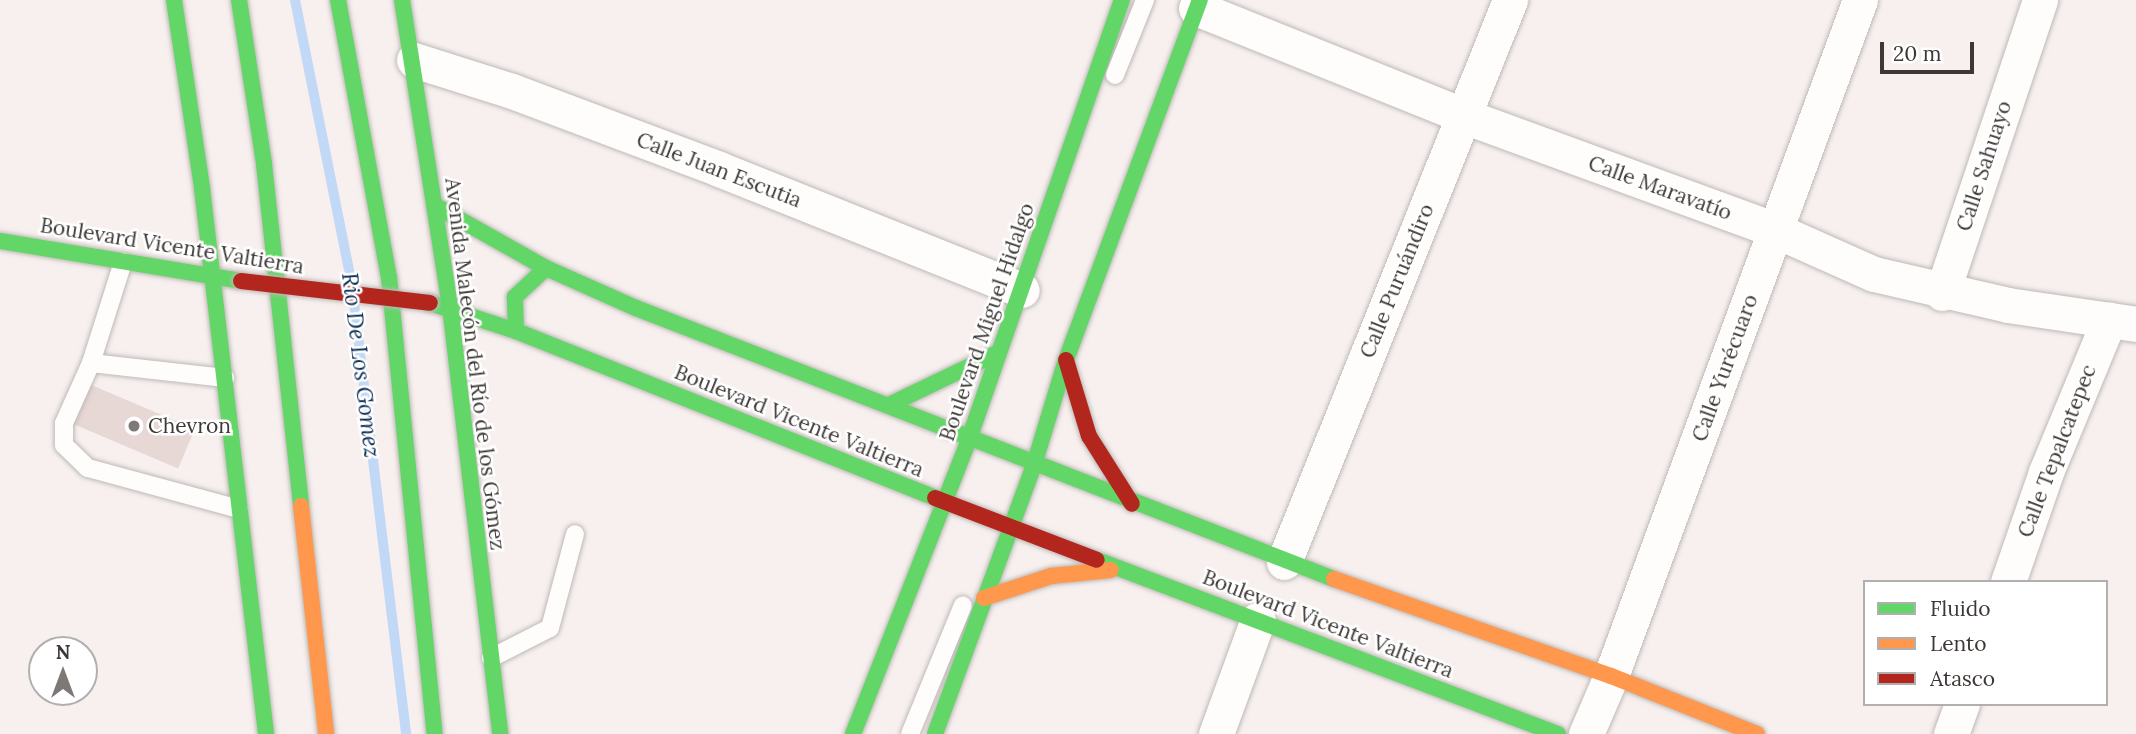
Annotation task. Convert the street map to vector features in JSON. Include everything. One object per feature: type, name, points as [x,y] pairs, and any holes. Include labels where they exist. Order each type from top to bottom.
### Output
[{"type":"main road","points":[[174,0],[213,276],[266,734]]},
{"type":"main road","points":[[239,0],[264,164],[327,734]]},
{"type":"main road","points":[[340,0],[342,23],[367,139],[389,276],[435,734]]},
{"type":"main road","name":"Avenida Malecón del Río de los Gómez","points":[[402,0],[414,61],[450,306],[500,734]]},
{"type":"main road","name":"Boulevard Miguel Hidalgo","points":[[974,441],[999,352],[1122,0]]},
{"type":"main road","points":[[1026,462],[1066,360],[1193,3]]},
{"type":"main road","name":"Boulevard Vicente Valtierra","points":[[434,205],[546,268],[1026,462],[1284,562],[1611,676],[1757,734]]},
{"type":"main road","name":"Boulevard Vicente Valtierra","points":[[0,241],[241,281],[450,306],[949,503],[1149,576],[1558,734]]},
{"type":"main road","points":[[516,331],[512,312],[515,296],[546,268]]},
{"type":"main road","points":[[889,405],[999,352]]},
{"type":"main road","points":[[1066,360],[1089,436],[1132,504]]},
{"type":"main road","points":[[853,734],[949,503]]},
{"type":"main road","points":[[935,734],[984,598],[1004,524]]},
{"type":"main road","points":[[984,598],[1051,576],[1115,570],[1149,576]]},
{"type":"street","name":"Calle Puruándiro","points":[[1284,562],[1510,0]]},
{"type":"street","name":"Calle Yurécuaro","points":[[1586,734],[1611,676],[1860,0]]},
{"type":"street","name":"Calle Sahuayo","points":[[1942,293],[2040,0]]},
{"type":"street","name":"Calle Maravatío","points":[[1193,3],[1464,116],[1775,230],[1874,274],[1942,293],[2123,322]]},
{"type":"street","name":"Calle Juan Escutia","points":[[414,61],[512,91],[706,164],[1022,290]]},
{"type":"street","name":"Calle Tepalcatepec","points":[[2009,580],[2046,472],[2123,322]]},
{"type":"street","points":[[1216,734],[1258,619]]},
{"type":"street","points":[[1951,734],[1961,706]]},
{"type":"lane","points":[[870,734],[949,503],[974,441],[1025,336],[1145,0]]},
{"type":"lane","points":[[910,734],[1004,524],[1026,462],[1077,282],[1193,3]]},
{"type":"lane","points":[[123,262],[91,363],[64,423],[62,436],[69,454],[88,468],[239,509]]},
{"type":"lane","points":[[91,363],[225,378]]},
{"type":"lane","points":[[491,659],[550,628],[575,534]]},
{"type":"building","name":"Chevron","points":[[89,384],[195,429],[178,469],[72,424]]},
{"type":"waterway","name":"Rio De Los Gomez","points":[[295,0],[352,284]]},
{"type":"waterway","name":"Rio De Los Gomez","points":[[354,303],[406,734]]},
{"type":"traffic: fast","points":[[174,0],[202,188],[266,734]]},
{"type":"traffic: fast","points":[[239,0],[264,164],[301,506]]},
{"type":"traffic: fast","points":[[338,0],[389,277],[435,734]]},
{"type":"traffic: fast","points":[[402,0],[450,306],[500,734]]},
{"type":"traffic: fast","points":[[853,734],[969,439],[1122,0]]},
{"type":"traffic: fast","points":[[935,734],[1034,465],[1066,360],[1200,0]]},
{"type":"traffic: fast","points":[[434,205],[546,268],[636,308],[1334,579]]},
{"type":"traffic: fast","points":[[0,241],[236,280]]},
{"type":"traffic: fast","points":[[516,331],[515,297],[546,268]]},
{"type":"traffic: fast","points":[[430,303],[516,331],[935,498]]},
{"type":"traffic: fast","points":[[889,405],[999,352]]},
{"type":"traffic: fast","points":[[1097,560],[1558,734]]},
{"type":"traffic: slow","points":[[301,506],[326,734]]},
{"type":"traffic: slow","points":[[984,598],[1051,576],[1111,570]]},
{"type":"traffic: slow","points":[[1334,579],[1611,676],[1757,734]]},
{"type":"traffic: jam","points":[[241,281],[430,303]]},
{"type":"traffic: jam","points":[[1066,360],[1089,436],[1132,504]]},
{"type":"traffic: jam","points":[[935,498],[1097,560]]},
{"type":"place","name":"Chevron","points":[[134,426]]}]
